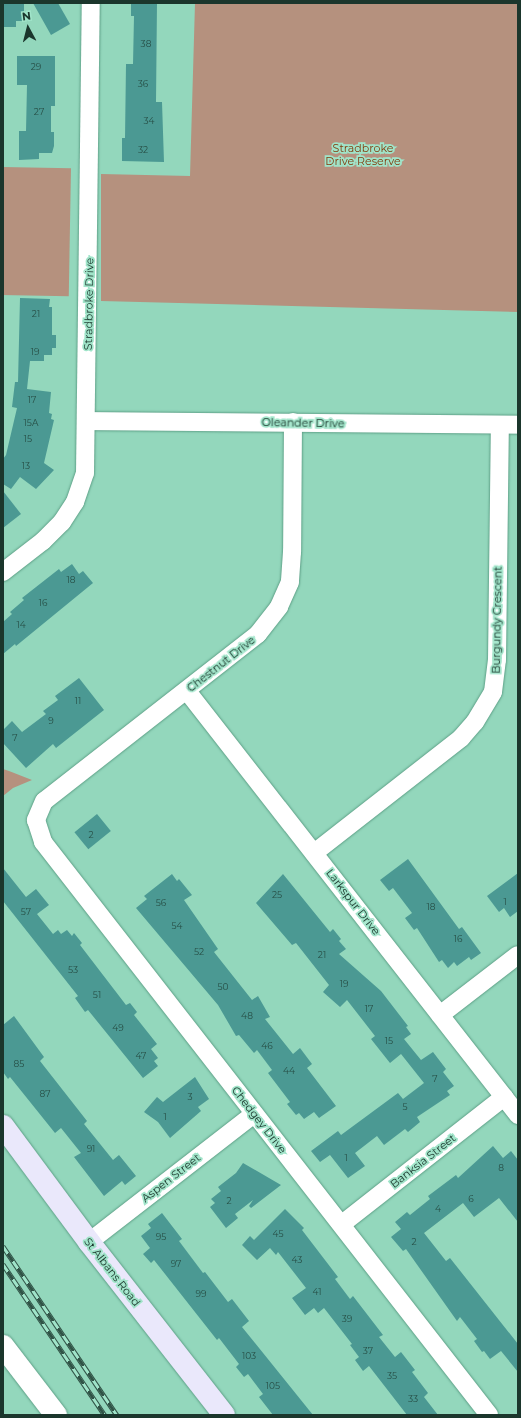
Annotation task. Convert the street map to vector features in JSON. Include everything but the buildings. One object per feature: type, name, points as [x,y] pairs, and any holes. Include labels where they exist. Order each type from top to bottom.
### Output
[{"type":"main road","name":"St Albans Road","points":[[3,1126],[89,1242],[224,1415]]},
{"type":"street","name":"Stradbroke Drive","points":[[3,572],[43,541],[62,522],[75,502],[85,473],[87,421],[91,3]]},
{"type":"street","name":"Oleander Drive","points":[[87,421],[518,425]]},
{"type":"street","name":"Chestnut Drive","points":[[36,820],[44,801],[258,634],[279,607],[290,582],[293,422]]},
{"type":"street","name":"Burgundy Crescent","points":[[314,853],[461,738],[479,717],[493,692],[497,660],[500,425]]},
{"type":"street","name":"Larkspur Drive","points":[[187,690],[518,1114]]},
{"type":"street","name":"Chedgey Drive","points":[[36,820],[43,842],[254,1114],[342,1224],[489,1415]]},
{"type":"street","points":[[440,1016],[518,955]]},
{"type":"street","name":"Banksia Street","points":[[342,1224],[504,1097]]},
{"type":"street","name":"Aspen Street","points":[[89,1242],[254,1114]]},
{"type":"street","points":[[7,1359],[56,1415]]},
{"type":"green space","name":"Stradbroke Drive Reserve","points":[[195,3],[518,3],[518,312],[101,301],[101,174],[190,176]]},
{"type":"green space","points":[[3,167],[71,168],[69,296],[3,295]]},
{"type":"green space","points":[[3,769],[32,780],[13,788],[3,796]]},
{"type":"railway","points":[[3,1246],[117,1415]]},
{"type":"railway","points":[[3,1264],[105,1415]]}]
